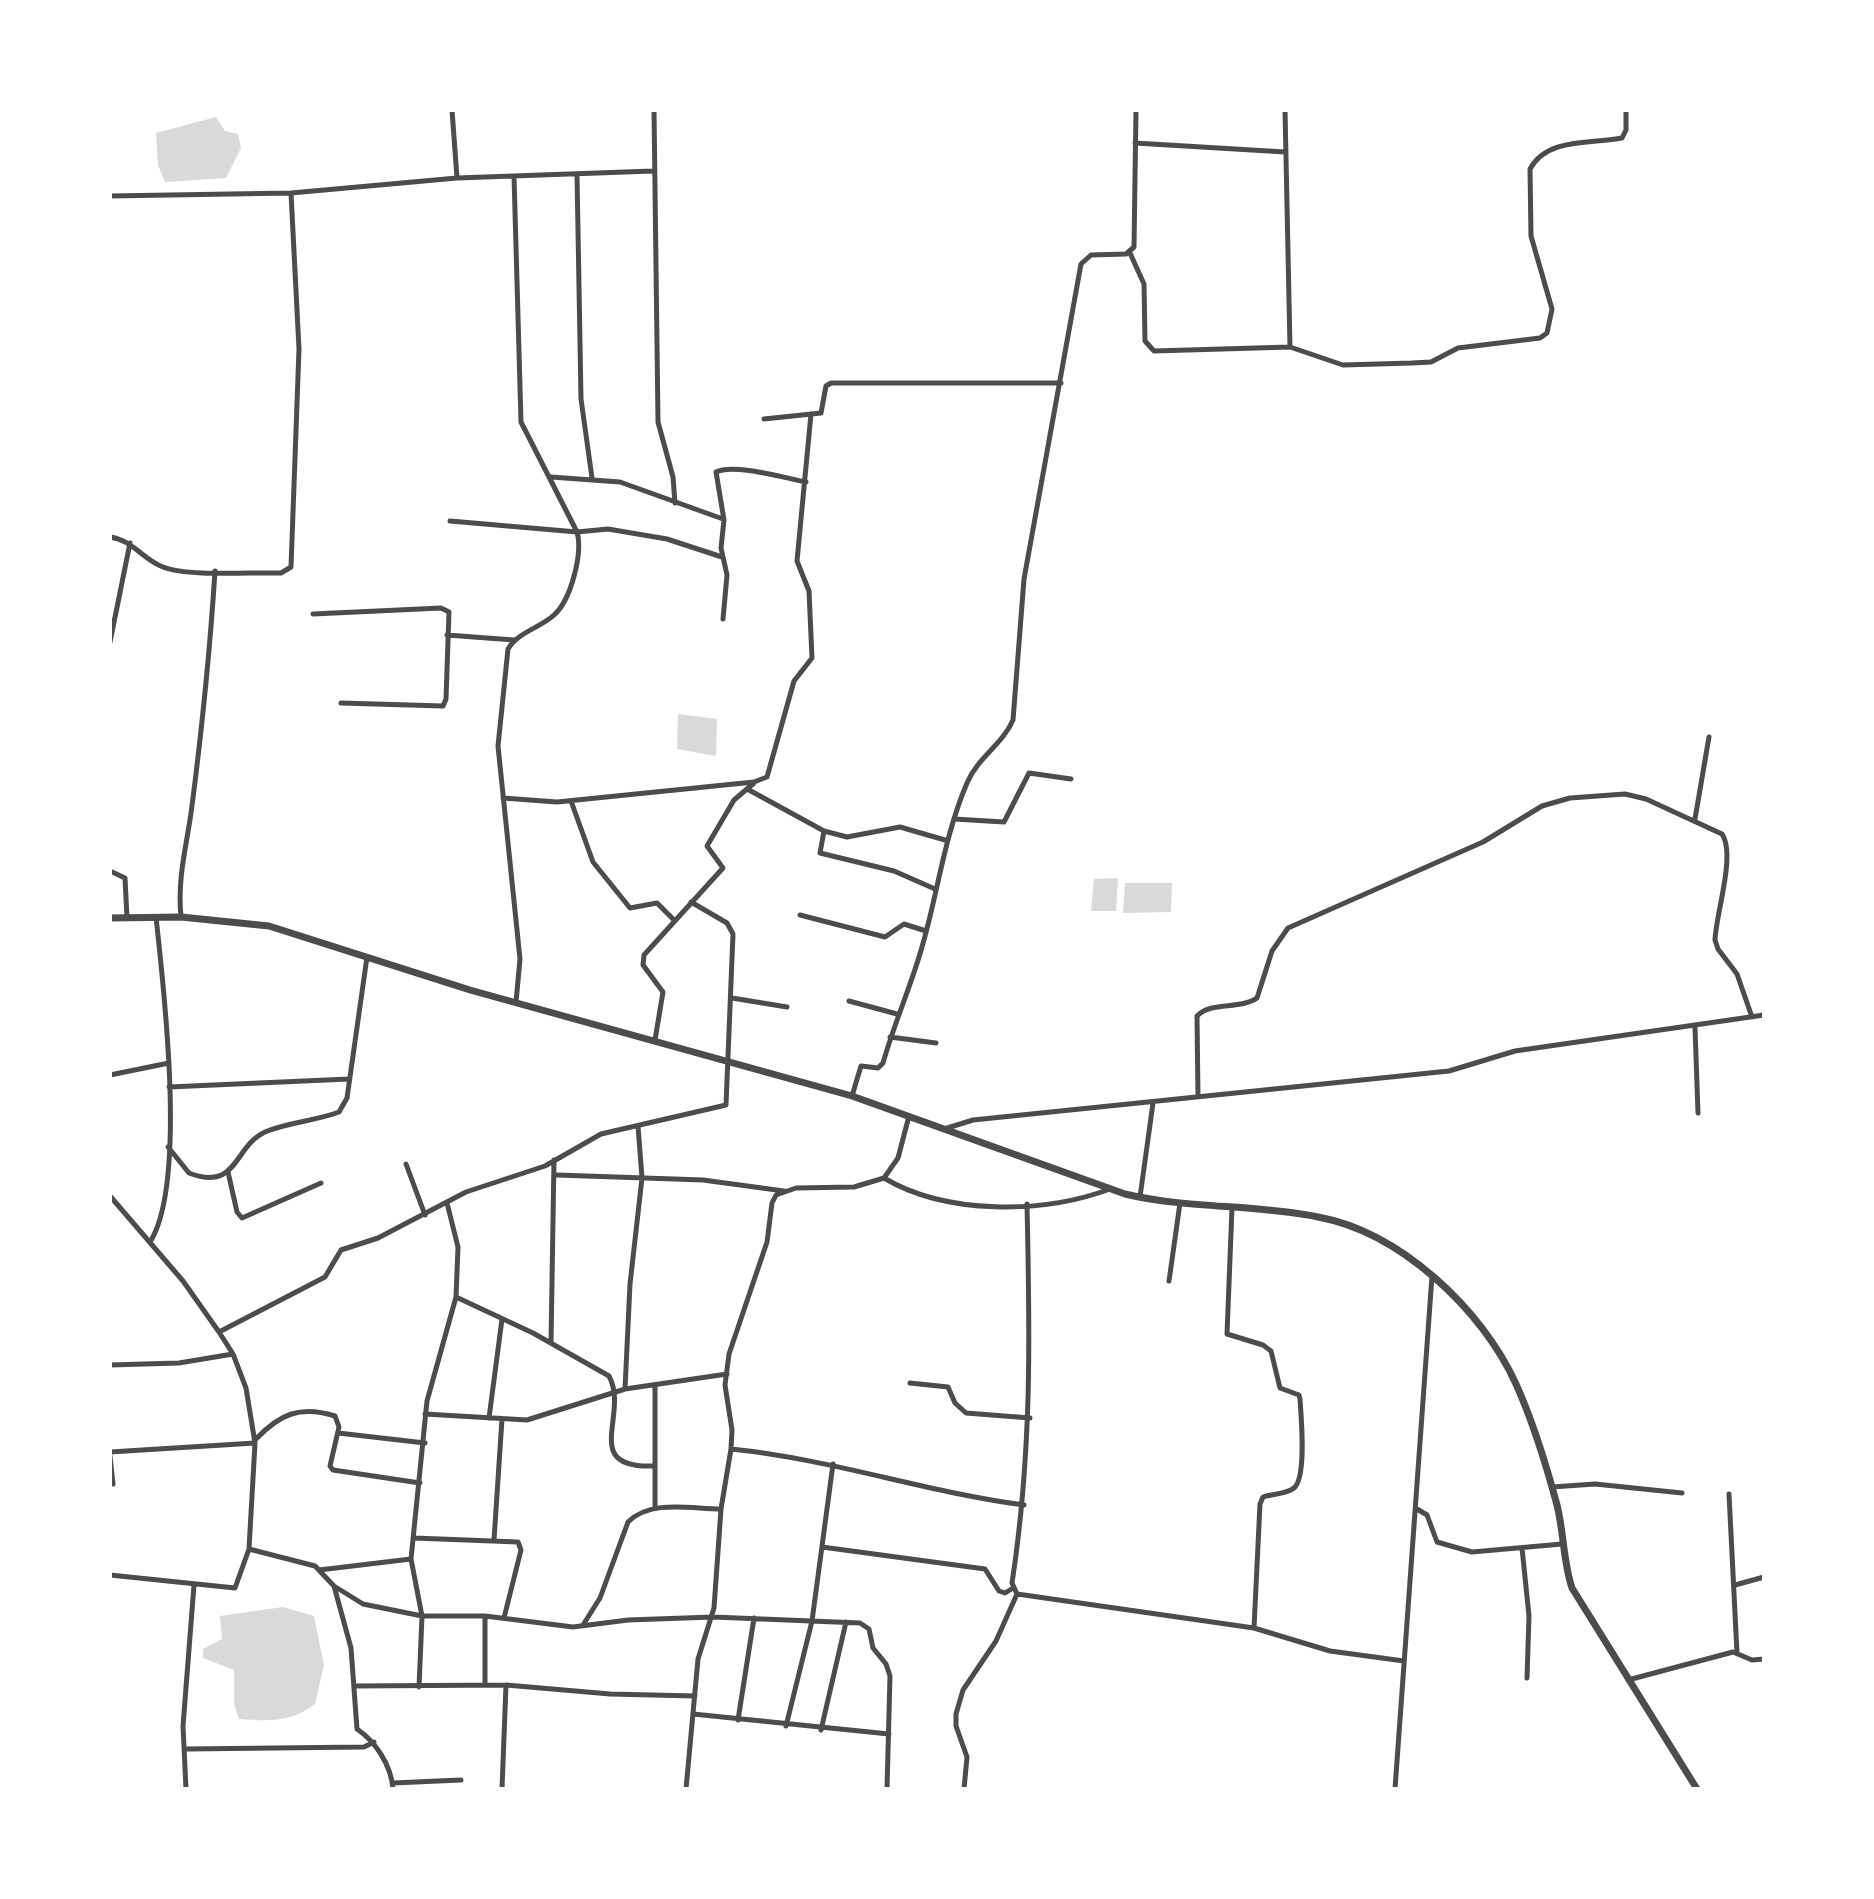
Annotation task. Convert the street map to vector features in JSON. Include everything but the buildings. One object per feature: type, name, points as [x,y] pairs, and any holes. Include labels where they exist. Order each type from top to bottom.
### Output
[{"type":"street","points":[[452,110],[457,178]]},
{"type":"street","points":[[654,110],[658,422],[673,477],[675,503]]},
{"type":"street","points":[[1130,253],[1134,247],[1136,110]]},
{"type":"street","points":[[1285,110],[1290,347]]},
{"type":"street","points":[[1130,253],[1144,284],[1145,341],[1149,349],[1183,352],[1290,347],[1343,365],[1431,362],[1458,348],[1540,338],[1547,333],[1552,309],[1531,236],[1530,169],[1544,154],[1565,145],[1622,138],[1626,130],[1626,110]]},
{"type":"street","points":[[1135,143],[1285,152]]},
{"type":"street","points":[[110,196],[291,193],[457,178],[653,171]]},
{"type":"street","points":[[577,174],[581,388],[592,478]]},
{"type":"street","points":[[514,176],[521,422],[577,532],[580,557],[557,614],[515,640],[508,649],[498,732],[520,959],[516,1002]]},
{"type":"street","points":[[110,537],[130,542],[162,567],[281,573],[291,567],[299,349],[291,193]]},
{"type":"street","points":[[852,1096],[861,1066],[882,1066],[926,931],[945,840],[981,757],[1005,735],[1013,720],[1024,579],[1084,259],[1091,255],[1130,253]]},
{"type":"street","points":[[764,419],[823,412],[826,386],[831,383],[1061,383]]},
{"type":"street","points":[[503,798],[571,801],[754,782],[763,780],[770,773],[794,681],[812,658],[809,591],[797,561],[811,414]]},
{"type":"street","points":[[723,619],[727,575],[722,557],[724,520],[716,477],[719,470],[806,482]]},
{"type":"street","points":[[551,477],[620,482],[724,520]]},
{"type":"street","points":[[450,521],[577,532],[592,528],[641,533],[722,557]]},
{"type":"street","points":[[110,642],[130,542]]},
{"type":"street","points":[[181,917],[179,871],[192,809],[205,705],[215,571]]},
{"type":"street","points":[[313,614],[441,608],[449,612],[446,699],[443,706],[341,703]]},
{"type":"street","points":[[447,635],[515,640]]},
{"type":"street","points":[[1695,820],[1709,737]]},
{"type":"street","points":[[954,819],[1004,822],[1029,773],[1071,779]]},
{"type":"street","points":[[655,1040],[663,992],[642,961],[674,920],[723,868],[707,846],[734,800],[749,790],[754,782]]},
{"type":"street","points":[[749,790],[824,831],[856,837],[900,827],[945,840]]},
{"type":"street","points":[[1198,1097],[1196,1023],[1199,1012],[1242,1005],[1257,998],[1272,951],[1288,928],[1394,884],[1483,842],[1542,806],[1570,798],[1625,794],[1695,820],[1725,838],[1726,872],[1715,940],[1744,987],[1752,1017]]},
{"type":"street","points":[[571,801],[597,870],[630,908],[657,903],[674,920]]},
{"type":"street","points":[[824,831],[819,849],[824,855],[894,871],[935,889]]},
{"type":"street","points":[[110,871],[125,878],[127,918]]},
{"type":"street","points":[[219,1332],[325,1277],[341,1250],[378,1238],[447,1203],[554,1160],[601,1134],[726,1105],[734,943],[727,923],[691,902]]},
{"type":"street","points":[[800,915],[885,937],[904,924],[926,931]]},
{"type":"street","points":[[150,1242],[164,1213],[168,1147],[169,1063],[156,917]]},
{"type":"street","points":[[110,918],[181,917],[269,926],[516,1002],[852,1096],[1140,1198],[1319,1217],[1351,1226],[1404,1255],[1447,1287],[1515,1382],[1551,1487],[1572,1588],[1697,1789]]},
{"type":"street","points":[[168,1147],[189,1173],[207,1178],[228,1172],[264,1132],[339,1112],[347,1098],[367,956]]},
{"type":"street","points":[[732,998],[787,1007]]},
{"type":"street","points":[[849,1001],[897,1014]]},
{"type":"street","points":[[944,1129],[973,1120],[1449,1071],[1515,1051],[1695,1028],[1764,1015]]},
{"type":"street","points":[[1695,1028],[1698,1113]]},
{"type":"street","points":[[890,1037],[936,1043]]},
{"type":"street","points":[[110,1075],[169,1063]]},
{"type":"street","points":[[169,1087],[349,1079]]},
{"type":"street","points":[[1140,1198],[1153,1103]]},
{"type":"street","points":[[557,1175],[760,1185],[785,1191],[854,1187],[884,1178],[898,1158],[909,1116]]},
{"type":"street","points":[[625,1389],[630,1284],[642,1178],[638,1126]]},
{"type":"street","points":[[551,1343],[557,1175],[554,1160]]},
{"type":"street","points":[[406,1164],[425,1215]]},
{"type":"street","points":[[228,1172],[237,1212],[242,1218],[321,1183]]},
{"type":"street","points":[[884,1178],[917,1194],[995,1207],[1075,1199],[1111,1189]]},
{"type":"street","points":[[686,1789],[698,1659],[713,1617],[721,1509],[731,1449],[727,1374],[739,1319],[767,1242],[772,1203],[785,1191]]},
{"type":"street","points":[[110,1196],[183,1281],[233,1354],[246,1388],[255,1442],[249,1549],[235,1588],[110,1575]]},
{"type":"street","points":[[419,1687],[422,1616],[411,1559],[425,1443],[425,1414],[456,1297],[458,1247],[447,1203]]},
{"type":"street","points":[[1169,1281],[1180,1203]]},
{"type":"street","points":[[964,1789],[967,1757],[956,1726],[956,1714],[963,1690],[996,1641],[1015,1591],[1030,1418],[1027,1204]]},
{"type":"street","points":[[1232,1208],[1227,1334],[1263,1345],[1271,1351],[1280,1388],[1299,1395],[1300,1399],[1302,1455],[1297,1484],[1290,1491],[1263,1497],[1260,1504],[1254,1628]]},
{"type":"street","points":[[1395,1789],[1432,1275]]},
{"type":"street","points":[[456,1297],[551,1343],[609,1376],[615,1392],[612,1450],[622,1463],[631,1467],[655,1466]]},
{"type":"street","points":[[489,1418],[502,1319]]},
{"type":"street","points":[[110,1365],[179,1363],[233,1354]]},
{"type":"street","points":[[425,1414],[527,1420],[625,1389],[727,1374]]},
{"type":"street","points":[[910,1383],[948,1387],[955,1403],[966,1413],[1030,1418]]},
{"type":"street","points":[[655,1385],[655,1508]]},
{"type":"street","points":[[113,1484],[110,1454],[255,1442],[281,1417],[299,1410],[335,1416],[338,1433],[330,1466],[333,1470],[420,1483]]},
{"type":"street","points":[[494,1540],[502,1419]]},
{"type":"street","points":[[338,1433],[425,1443]]},
{"type":"street","points":[[731,1449],[833,1464],[967,1498],[1024,1505]]},
{"type":"street","points":[[786,1726],[812,1621],[833,1464]]},
{"type":"street","points":[[1551,1487],[1595,1484],[1682,1493]]},
{"type":"street","points":[[1729,1494],[1737,1653]]},
{"type":"street","points":[[583,1625],[600,1598],[628,1522],[643,1510],[655,1508],[721,1509]]},
{"type":"street","points":[[1417,1509],[1427,1515],[1433,1536],[1442,1545],[1472,1552],[1562,1544]]},
{"type":"street","points":[[414,1538],[518,1542],[521,1550],[504,1618]]},
{"type":"street","points":[[822,1547],[985,1569],[1003,1593],[1015,1591],[1254,1628],[1330,1651],[1404,1661]]},
{"type":"street","points":[[1522,1548],[1529,1616],[1527,1678]]},
{"type":"street","points":[[249,1549],[310,1564],[334,1586],[363,1604],[422,1616],[485,1616],[583,1625],[713,1617],[860,1623],[869,1629],[873,1648],[889,1669],[887,1789]]},
{"type":"street","points":[[319,1570],[411,1559]]},
{"type":"street","points":[[1735,1585],[1764,1577]]},
{"type":"street","points":[[186,1789],[183,1726],[194,1585]]},
{"type":"street","points":[[334,1586],[351,1648],[357,1729],[374,1742],[393,1786],[461,1780]]},
{"type":"street","points":[[485,1616],[485,1685]]},
{"type":"street","points":[[738,1720],[754,1618]]},
{"type":"street","points":[[821,1730],[846,1622]]},
{"type":"street","points":[[1628,1680],[1737,1653],[1752,1660],[1764,1659]]},
{"type":"street","points":[[355,1686],[506,1685],[610,1694],[695,1696]]},
{"type":"street","points":[[502,1789],[506,1685]]},
{"type":"street","points":[[693,1714],[821,1730],[889,1734]]},
{"type":"street","points":[[186,1749],[364,1747],[374,1742]]},
{"type":"shaded area","points":[[216,117],[225,131],[238,134],[241,148],[226,178],[165,182],[158,165],[156,133]]},
{"type":"shaded area","points":[[678,714],[717,719],[716,756],[677,749]]},
{"type":"shaded area","points":[[1118,878],[1116,911],[1091,911],[1094,879]]},
{"type":"shaded area","points":[[1125,883],[1172,883],[1171,912],[1123,913]]},
{"type":"shaded area","points":[[283,1607],[314,1616],[324,1665],[315,1704],[288,1718],[239,1719],[234,1704],[234,1670],[203,1658],[203,1649],[222,1639],[220,1616]]}]
